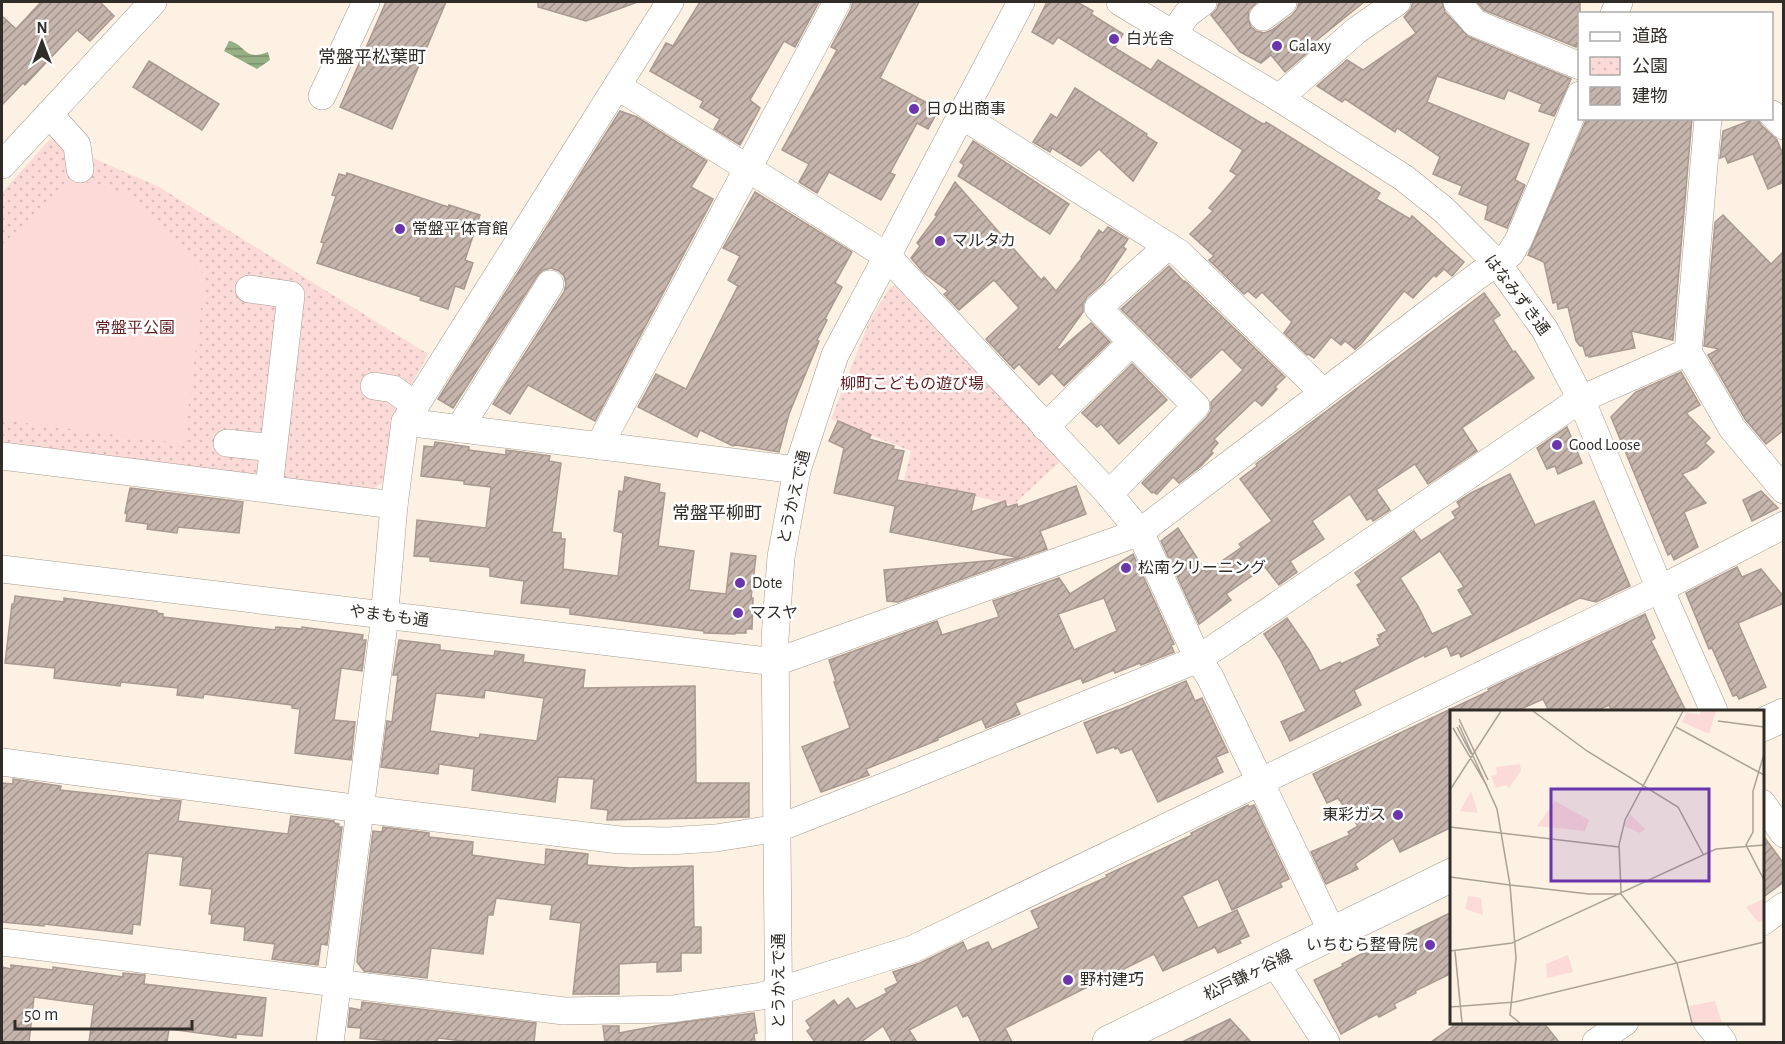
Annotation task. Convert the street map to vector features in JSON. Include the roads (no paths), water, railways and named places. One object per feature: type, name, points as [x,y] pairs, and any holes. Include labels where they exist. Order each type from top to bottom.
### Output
[{"type":"main road","points":[[1764,724],[1784,715]]},
{"type":"main road","name":"松戸鎌ヶ谷線","points":[[1109,1042],[1450,876]]},
{"type":"street","points":[[322,96],[366,2]]},
{"type":"street","points":[[330,1042],[361,809],[384,615],[394,505],[410,414],[670,2]]},
{"type":"street","points":[[599,446],[837,2]]},
{"type":"street","name":"とうかえで通","points":[[780,1042],[776,638],[781,557],[797,470],[835,355],[1021,2]]},
{"type":"street","name":"はなみずき通","points":[[1120,2],[1279,98],[1404,178],[1444,210],[1497,263],[1545,330],[1581,399],[1660,589],[1714,710]]},
{"type":"street","points":[[1173,34],[1187,14],[1203,2]]},
{"type":"street","points":[[1279,98],[1357,30],[1397,2]]},
{"type":"street","points":[[1457,2],[1475,23],[1578,65]]},
{"type":"street","points":[[2,165],[146,4]]},
{"type":"street","points":[[617,86],[887,256],[1109,494],[1140,532],[1198,659],[1210,677],[1333,934]]},
{"type":"street","points":[[776,662],[1140,532],[1480,274],[1510,254],[1519,239],[1578,100]]},
{"type":"street","points":[[49,114],[77,145],[80,169]]},
{"type":"street","points":[[962,115],[1179,253],[1323,392]]},
{"type":"street","points":[[1773,115],[1784,126]]},
{"type":"street","points":[[1708,120],[1688,352],[1732,428],[1784,490]]},
{"type":"street","points":[[1109,494],[1196,406],[1098,308],[1168,246]]},
{"type":"street","points":[[459,429],[550,284]]},
{"type":"street","points":[[249,289],[291,295],[269,489]]},
{"type":"street","points":[[1045,428],[1131,343]]},
{"type":"street","points":[[2,762],[620,840],[668,841],[716,838],[779,828],[1198,659],[1581,399],[1688,352]]},
{"type":"street","points":[[374,386],[393,389],[410,414],[459,429],[797,470]]},
{"type":"street","points":[[227,443],[273,448]]},
{"type":"street","points":[[2,456],[394,505]]},
{"type":"street","points":[[2,942],[564,1011],[672,1009],[778,992],[913,948],[1660,589],[1784,525]]},
{"type":"street","name":"やまもも通","points":[[2,569],[776,662]]},
{"type":"street","points":[[1764,806],[1784,834]]},
{"type":"street","points":[[1764,921],[1784,906]]},
{"type":"street","points":[[1275,963],[1319,1040]]},
{"type":"street","points":[[1596,1042],[1624,1023]]},
{"type":"street","points":[[1708,1023],[1723,1042]]},
{"type":"place","name":"白光舎","points":[[1114,39]]},
{"type":"place","name":"Galaxy","points":[[1277,46]]},
{"type":"place","name":"日の出商事","points":[[914,109]]},
{"type":"place","name":"常盤平体育館","points":[[400,229]]},
{"type":"place","name":"マルタカ","points":[[940,241]]},
{"type":"place","name":"Good Loose","points":[[1557,445]]},
{"type":"place","name":"松南クリーニング","points":[[1126,568]]},
{"type":"place","name":"Dote","points":[[740,583]]},
{"type":"place","name":"マスヤ","points":[[738,613]]},
{"type":"place","name":"東彩ガス","points":[[1398,815]]},
{"type":"place","name":"いちむら整骨院","points":[[1430,945]]},
{"type":"place","name":"野村建巧","points":[[1068,980]]},
{"type":"district","name":"常盤平松葉町","points":[[372,58]]},
{"type":"district","name":"常盤平柳町","points":[[717,514]]},
{"type":"park label","name":"常盤平公園","points":[[135,328]]},
{"type":"park label","name":"柳町こどもの遊び場","points":[[912,384]]}]
